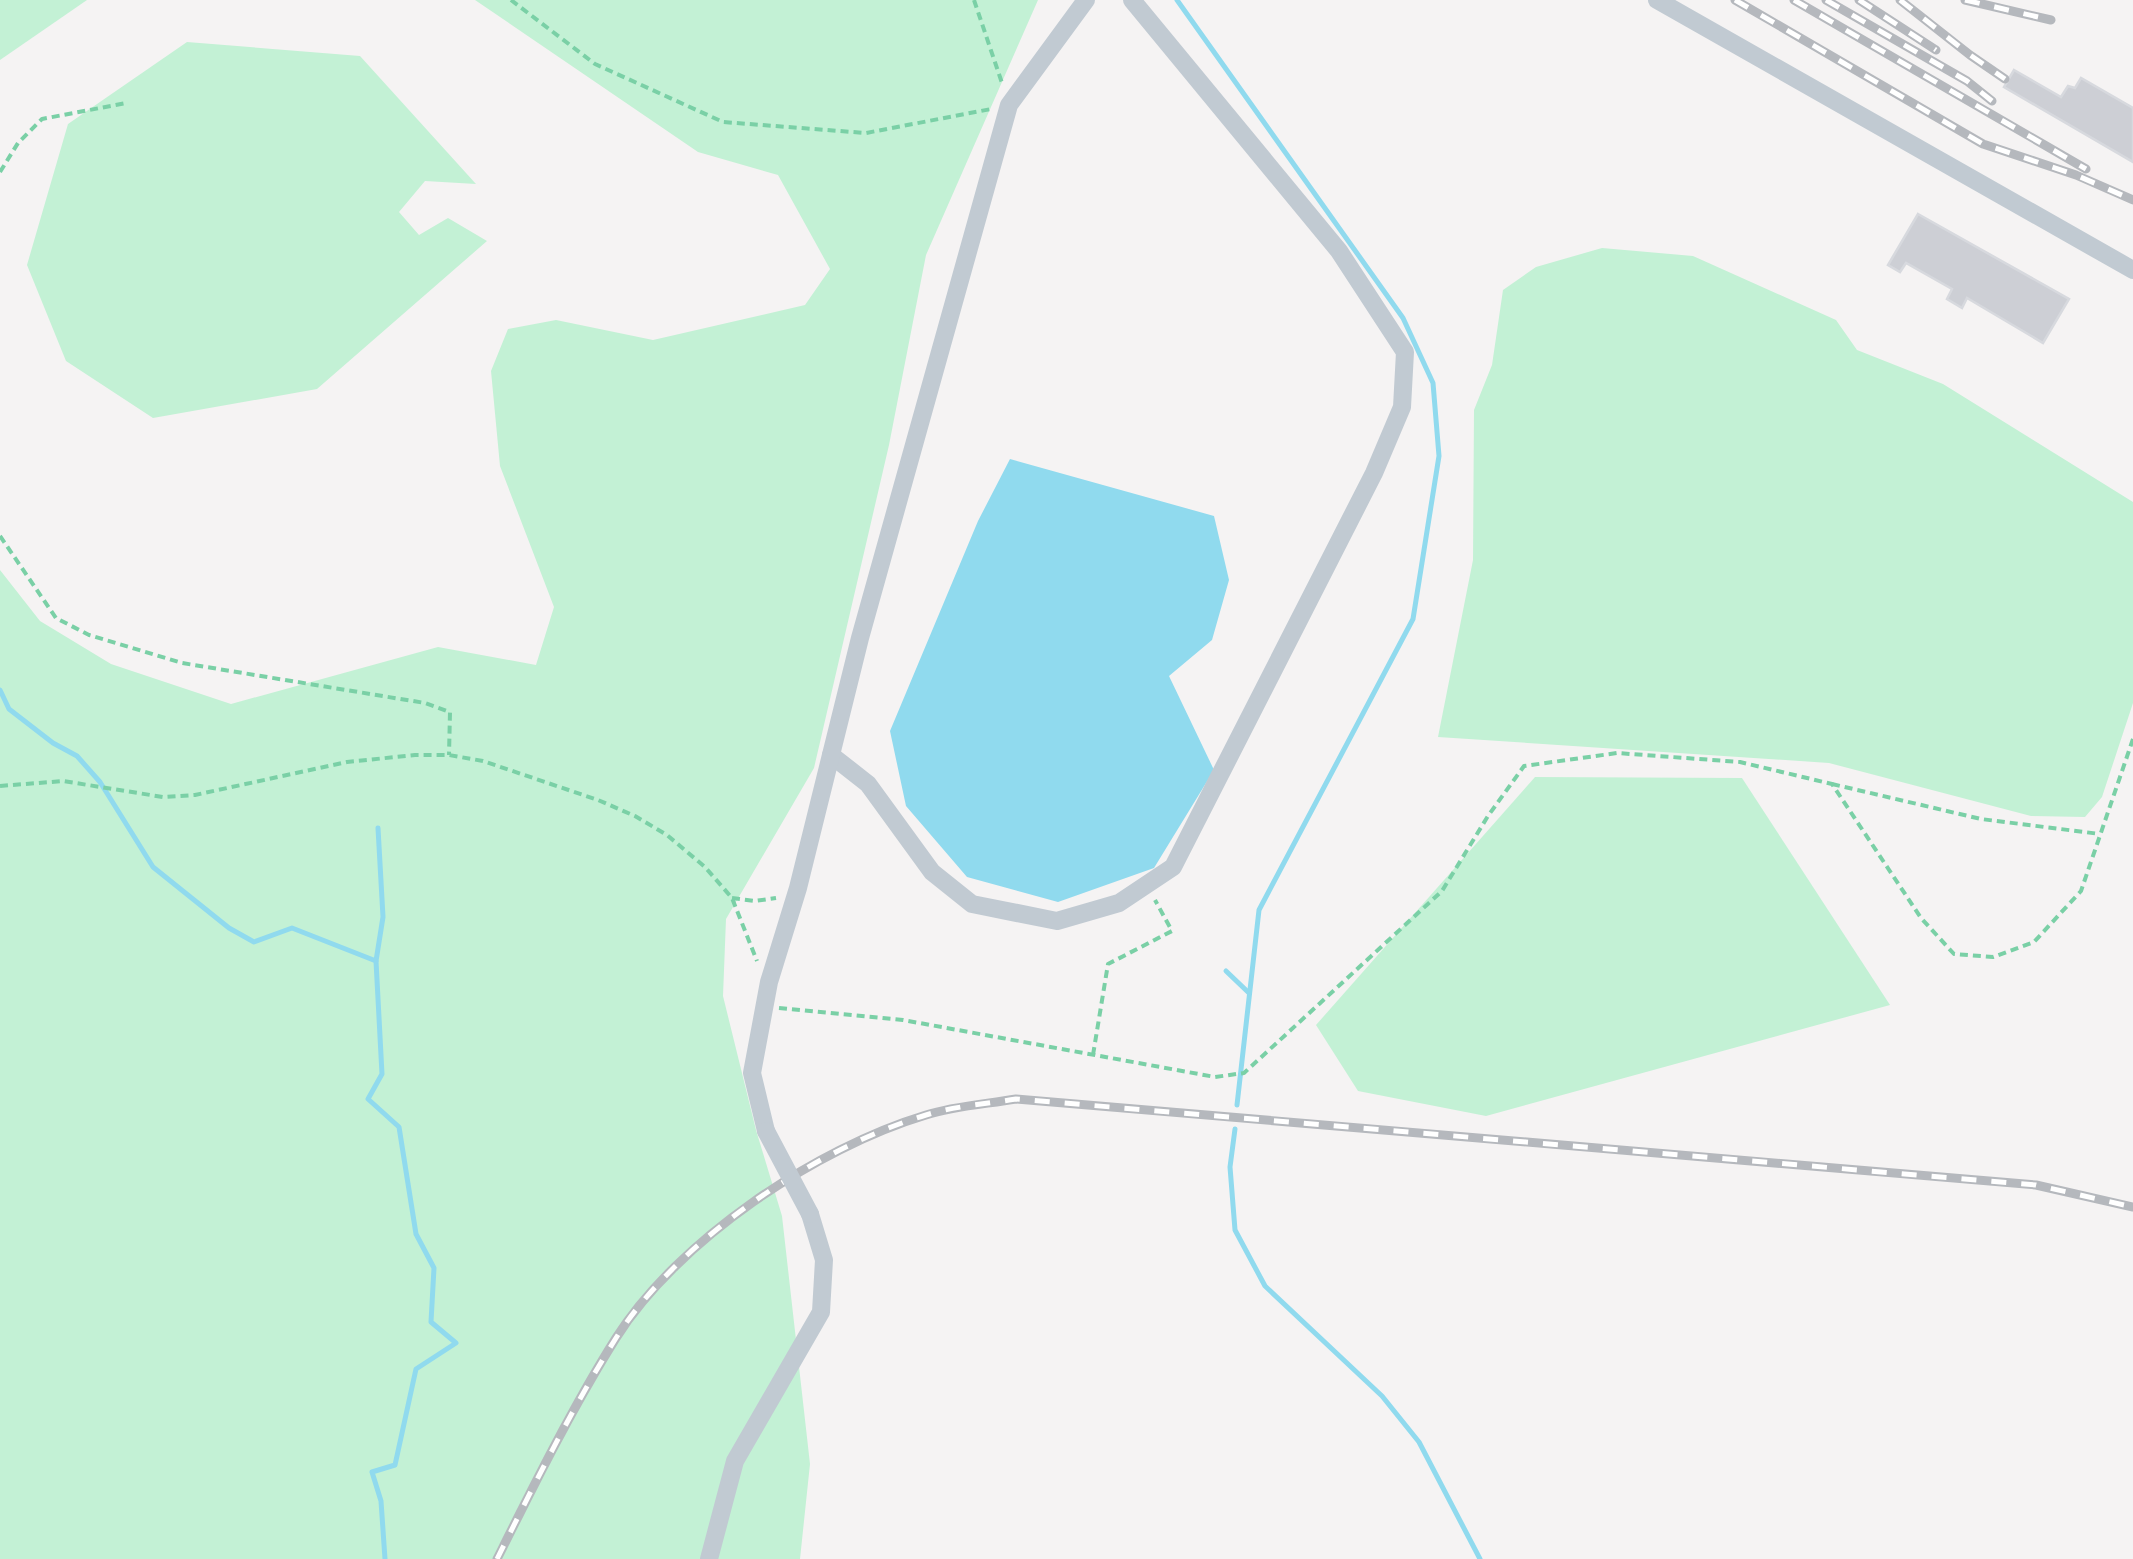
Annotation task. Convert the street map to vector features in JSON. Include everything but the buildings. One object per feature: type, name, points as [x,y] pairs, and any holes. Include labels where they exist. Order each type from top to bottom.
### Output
[{"type":"street","points":[[709,1559],[735,1461],[821,1312],[824,1260],[810,1214],[766,1131],[752,1073],[768,982],[798,888],[860,638],[1010,105],[1086,0]]},
{"type":"street","points":[[831,755],[868,784],[932,872],[972,904],[1057,920],[1119,903],[1147,887],[1174,867],[1374,473],[1402,407],[1404,352],[1339,251],[1132,0]]},
{"type":"street","points":[[1658,0],[2133,270]]},
{"type":"path","points":[[511,0],[595,64],[723,122],[866,134],[1010,105],[974,0]]},
{"type":"path","points":[[0,172],[18,143],[42,119],[126,103]]},
{"type":"path","points":[[0,536],[56,618],[89,635],[182,663],[426,703],[450,712],[449,755]]},
{"type":"path","points":[[1832,784],[1922,918],[1954,954],[1992,956],[2034,942],[2080,891],[2133,739]]},
{"type":"path","points":[[764,1008],[801,1008],[903,1020],[1215,1077],[1244,1072],[1442,891],[1524,766],[1617,753],[1740,762],[1980,820],[2100,834]]},
{"type":"path","points":[[0,786],[63,781],[126,793],[179,796],[347,762],[415,754],[483,761],[598,800],[667,835],[706,868],[732,898],[768,982]]},
{"type":"path","points":[[1094,1055],[1108,964],[1172,930],[1147,887]]},
{"type":"path","points":[[732,898],[778,898],[798,888]]},
{"type":"green space","points":[[0,0],[87,0],[0,60]]},
{"type":"green space","points":[[475,0],[1038,0],[926,255],[889,445],[814,768],[726,919],[723,996],[782,1216],[810,1464],[800,1559],[0,1559],[0,570],[40,621],[111,664],[231,704],[438,647],[536,665],[554,607],[500,466],[491,371],[508,329],[556,320],[653,340],[805,305],[830,269],[778,175],[698,152]]},
{"type":"green space","points":[[187,42],[360,56],[476,184],[425,181],[399,212],[419,235],[448,218],[487,241],[317,389],[153,418],[66,361],[27,265],[68,124]]},
{"type":"green space","points":[[1602,248],[1693,256],[1836,320],[1857,350],[1943,384],[2133,502],[2133,703],[2102,797],[2085,817],[2031,816],[1829,763],[1438,737],[1473,560],[1474,410],[1492,365],[1503,290],[1536,267]]},
{"type":"green space","points":[[1535,777],[1742,778],[1890,1005],[1486,1116],[1358,1091],[1316,1025]]},
{"type":"water","points":[[1010,459],[1214,516],[1229,580],[1212,640],[1169,676],[1214,770],[1154,868],[1058,902],[967,877],[906,806],[890,731],[978,521]]},
{"type":"waterway","points":[[1177,0],[1403,318],[1433,383],[1439,456],[1413,619],[1259,910],[1237,1105]]},
{"type":"waterway","points":[[0,690],[9,709],[77,756],[100,782],[153,867],[229,928],[254,942],[292,928],[376,961],[382,1074],[368,1099],[399,1127],[416,1234],[434,1268],[431,1322],[456,1343],[416,1369],[395,1465],[372,1472],[381,1501],[385,1559]]},
{"type":"waterway","points":[[376,961],[383,917],[378,828]]},
{"type":"waterway","points":[[1226,971],[1249,993]]},
{"type":"waterway","points":[[1235,1129],[1230,1167],[1235,1230],[1265,1286],[1382,1396],[1419,1442],[1480,1559]]},
{"type":"railway","points":[[1735,0],[1983,144],[2076,175],[2133,200]]},
{"type":"railway","points":[[1794,0],[2086,169]]},
{"type":"railway","points":[[1826,0],[1967,81],[1992,101]]},
{"type":"railway","points":[[1859,0],[1936,50]]},
{"type":"railway","points":[[1900,0],[2005,79]]},
{"type":"railway","points":[[1965,0],[2051,20]]},
{"type":"railway","points":[[497,1559],[616,1338],[675,1266],[712,1233],[796,1174],[884,1130],[948,1109],[1016,1099],[2036,1185],[2133,1207]]}]
